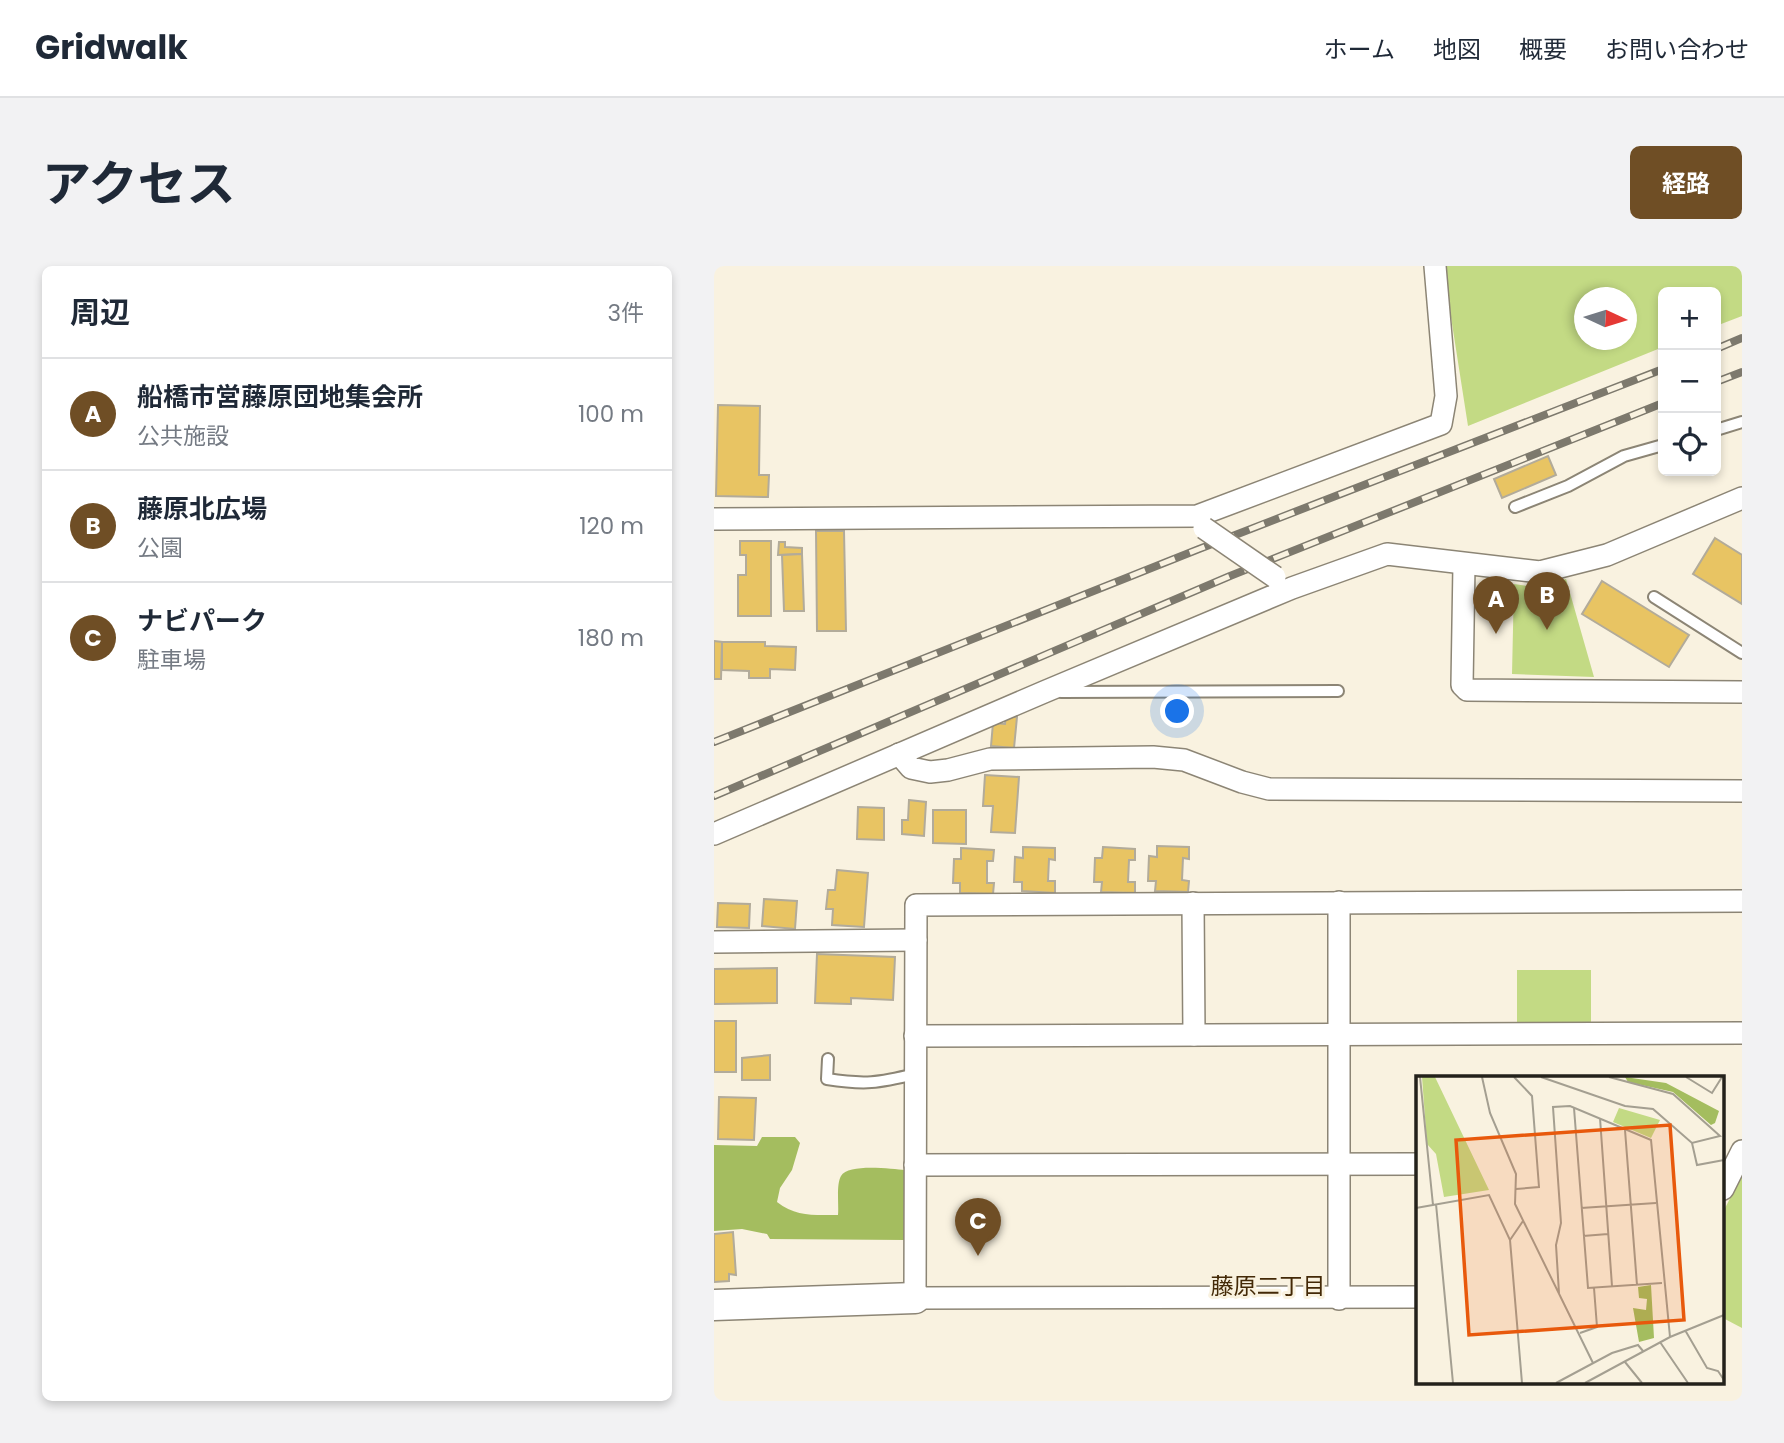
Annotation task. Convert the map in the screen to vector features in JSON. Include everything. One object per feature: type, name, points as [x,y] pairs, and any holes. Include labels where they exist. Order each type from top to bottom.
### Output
[{"type":"street","points":[[714,519],[1200,522],[1441,424],[1446,396],[1435,266]]},
{"type":"street","points":[[714,834],[1044,692],[1283,582],[1387,554],[1540,572],[1607,555],[1742,498]]},
{"type":"street","points":[[1200,522],[1283,582]]},
{"type":"street","points":[[1464,565],[1462,685],[1466,690],[1742,692]]},
{"type":"street","points":[[900,754],[911,768],[930,772],[990,759],[1153,757],[1184,760],[1269,789],[1742,791]]},
{"type":"street","points":[[915,1298],[916,905],[1742,901]]},
{"type":"street","points":[[1339,902],[1339,1299]]},
{"type":"street","points":[[1193,903],[1194,1035]]},
{"type":"street","points":[[714,942],[916,940]]},
{"type":"street","points":[[915,1036],[1742,1033]]},
{"type":"street","points":[[1724,1186],[1733,1159]]},
{"type":"street","points":[[915,1165],[1416,1164]]},
{"type":"street","points":[[714,1305],[915,1298],[1416,1297]]},
{"type":"lane","points":[[1721,428],[1742,422]]},
{"type":"lane","points":[[1515,506],[1568,486],[1624,456],[1658,446]]},
{"type":"lane","points":[[1654,597],[1742,653]]},
{"type":"lane","points":[[1044,692],[1338,691]]},
{"type":"lane","points":[[828,1059],[827,1079],[877,1083],[915,1073]]},
{"type":"green space","points":[[1443,266],[1742,266],[1742,316],[1721,324],[1721,287],[1658,287],[1658,349],[1468,426]]},
{"type":"green space","points":[[1566,579],[1594,677],[1512,674],[1514,584],[1535,587]]},
{"type":"green space","points":[[1517,970],[1591,970],[1591,1022],[1517,1022]]},
{"type":"green space","points":[[762,1137],[795,1137],[800,1143],[792,1170],[780,1188],[777,1202],[798,1213],[838,1215],[841,1176],[852,1169],[905,1170],[906,1240],[770,1239],[767,1234],[742,1229],[714,1231],[714,1145],[757,1146]]},
{"type":"green space","points":[[1742,1175],[1742,1328],[1724,1319],[1724,1210]]},
{"type":"building","points":[[718,405],[760,406],[759,475],[769,475],[768,497],[716,496]]},
{"type":"building","points":[[1548,456],[1556,475],[1502,498],[1494,479]]},
{"type":"building","points":[[816,531],[844,531],[846,631],[817,631]]},
{"type":"building","points":[[1715,538],[1742,555],[1742,604],[1693,574]]},
{"type":"building","points":[[740,541],[771,541],[771,616],[738,616],[738,575],[746,575],[746,555],[740,555]]},
{"type":"building","points":[[779,542],[785,542],[785,547],[802,548],[802,554],[778,555]]},
{"type":"building","points":[[802,554],[804,611],[784,611],[782,555]]},
{"type":"building","points":[[1602,581],[1689,635],[1669,667],[1582,614]]},
{"type":"building","points":[[714,641],[722,642],[721,679],[714,679]]},
{"type":"building","points":[[722,642],[765,642],[765,646],[796,647],[795,670],[770,669],[770,678],[749,678],[749,671],[722,670]]},
{"type":"building","points":[[1006,716],[1017,717],[1014,748],[991,746],[993,723],[1005,724]]},
{"type":"building","points":[[985,775],[1019,777],[1015,833],[991,832],[993,806],[983,806]]},
{"type":"building","points":[[909,800],[926,802],[924,836],[902,834],[902,820],[908,820]]},
{"type":"building","points":[[858,807],[884,808],[884,840],[857,839]]},
{"type":"building","points":[[933,810],[966,810],[966,844],[933,843]]},
{"type":"building","points":[[1157,846],[1189,847],[1189,859],[1183,858],[1182,880],[1189,881],[1188,892],[1155,891],[1156,881],[1148,881],[1149,856],[1157,857]]},
{"type":"building","points":[[1023,847],[1055,848],[1055,860],[1049,859],[1048,881],[1055,881],[1055,893],[1022,891],[1022,882],[1014,882],[1015,857],[1023,858]]},
{"type":"building","points":[[1103,847],[1135,849],[1135,860],[1129,860],[1128,882],[1135,882],[1135,893],[1101,892],[1102,882],[1094,882],[1095,858],[1102,858]]},
{"type":"building","points":[[961,848],[994,850],[993,861],[987,861],[987,883],[994,883],[993,894],[960,893],[960,883],[953,883],[954,859],[961,859]]},
{"type":"building","points":[[837,870],[868,873],[864,927],[832,925],[833,909],[826,909],[828,890],[835,890]]},
{"type":"building","points":[[764,899],[797,901],[795,929],[762,926]]},
{"type":"building","points":[[718,903],[750,904],[749,928],[717,927]]},
{"type":"building","points":[[817,954],[895,957],[893,1000],[851,998],[851,1004],[815,1003]]},
{"type":"building","points":[[777,968],[777,1003],[714,1004],[714,969]]},
{"type":"building","points":[[714,1021],[736,1021],[736,1072],[714,1072]]},
{"type":"building","points":[[770,1055],[770,1080],[742,1080],[742,1058]]},
{"type":"building","points":[[719,1097],[756,1098],[754,1140],[718,1139]]},
{"type":"building","points":[[733,1232],[736,1275],[729,1274],[729,1281],[714,1282],[714,1234]]},
{"type":"railway","points":[[1721,347],[1742,338]]},
{"type":"railway","points":[[714,742],[1199,549],[1658,371]]},
{"type":"railway","points":[[1721,380],[1742,372]]},
{"type":"railway","points":[[714,796],[1230,576],[1658,405]]},
{"type":"place","name":"藤原北広場","points":[[1547,630]]},
{"type":"place","name":"船橋市営藤原団地集会所","points":[[1496,634]]},
{"type":"place","name":"ナビパーク","points":[[978,1256]]},
{"type":"district","name":"藤原二丁目","points":[[1268,1286]]}]
